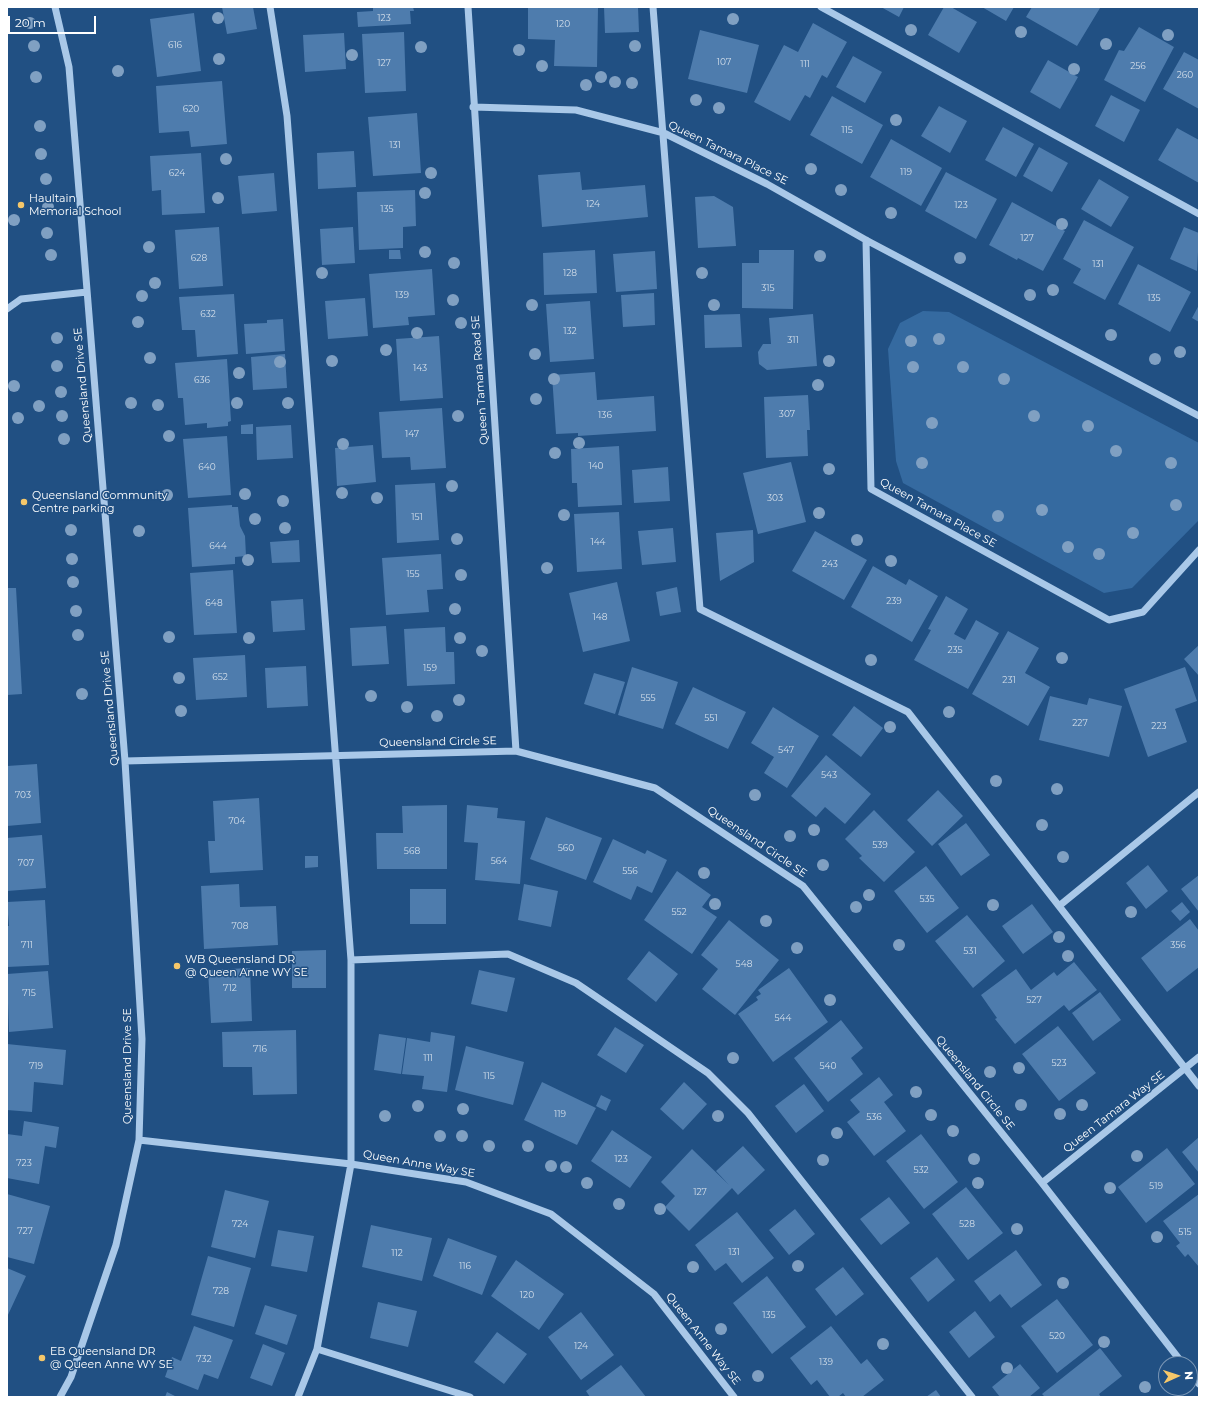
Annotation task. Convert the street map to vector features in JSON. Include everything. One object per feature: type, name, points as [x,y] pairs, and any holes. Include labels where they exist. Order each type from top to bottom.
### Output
[{"type":"street","name":"Queensland Drive SE","points":[[55,7],[69,67],[125,761],[142,1039],[139,1140],[116,1245],[71,1377],[60,1397]]},
{"type":"street","points":[[270,7],[287,116],[350,960],[351,1164],[317,1349],[298,1397]]},
{"type":"street","name":"Queen Tamara Road SE","points":[[468,7],[516,751]]},
{"type":"street","points":[[653,7],[700,609],[908,712],[1199,1086]]},
{"type":"street","points":[[821,7],[1199,214]]},
{"type":"street","name":"Queen Tamara Place SE","points":[[474,107],[576,110],[664,133],[767,184],[866,240],[1199,416]]},
{"type":"street","name":"Queen Tamara Place SE","points":[[866,240],[871,489],[1109,620],[1142,612],[1199,550]]},
{"type":"street","points":[[7,309],[21,299],[87,292]]},
{"type":"street","name":"Queensland Circle SE","points":[[125,761],[516,751],[655,788],[803,886],[1042,1183],[1177,1356]]},
{"type":"street","points":[[1059,906],[1199,792]]},
{"type":"street","points":[[350,960],[508,954],[576,983],[708,1073],[748,1113],[972,1397]]},
{"type":"street","name":"Queen Tamara Way SE","points":[[1042,1183],[1186,1070],[1199,1057]]},
{"type":"street","name":"Queen Anne Way SE","points":[[139,1140],[351,1164],[466,1182],[551,1214],[654,1294],[734,1397]]},
{"type":"street","points":[[317,1349],[470,1397]]},
{"type":"shaded area","points":[[923,311],[949,312],[1199,443],[1199,520],[1132,588],[1104,593],[903,483],[896,461],[888,349],[900,323]]},
{"type":"building","points":[[222,7],[253,7],[257,29],[227,34]]},
{"type":"building","points":[[373,7],[413,7],[414,11],[410,11],[411,24],[358,27],[357,12],[373,11]]},
{"type":"building","points":[[528,7],[598,8],[597,67],[554,66],[555,40],[528,39]]},
{"type":"building","points":[[604,7],[638,7],[639,32],[605,33]]},
{"type":"building","points":[[881,7],[904,7],[899,17]]},
{"type":"building","points":[[944,7],[951,7],[977,22],[959,53],[928,35]]},
{"type":"building","points":[[982,7],[1014,7],[1006,21]]},
{"type":"building","points":[[1032,7],[1100,8],[1077,46],[1026,17]]},
{"type":"building","points":[[194,13],[201,71],[157,77],[150,19]]},
{"type":"building","points":[[813,23],[847,42],[827,78],[822,75],[810,98],[805,95],[790,121],[754,102],[784,45],[798,52]]},
{"type":"building","points":[[1139,27],[1174,47],[1145,102],[1104,80],[1119,50],[1124,51]]},
{"type":"building","points":[[700,30],[759,45],[747,93],[688,79]]},
{"type":"building","points":[[404,32],[406,91],[365,93],[362,34]]},
{"type":"building","points":[[344,33],[346,69],[305,72],[303,35]]},
{"type":"building","points":[[1184,52],[1199,60],[1199,109],[1163,89]]},
{"type":"building","points":[[853,56],[882,72],[865,103],[836,87]]},
{"type":"building","points":[[1048,60],[1078,77],[1060,109],[1030,92]]},
{"type":"building","points":[[222,81],[227,144],[191,147],[189,131],[159,133],[156,86]]},
{"type":"building","points":[[1111,95],[1140,110],[1124,142],[1095,126]]},
{"type":"building","points":[[832,96],[883,125],[862,164],[810,135]]},
{"type":"building","points":[[939,106],[967,121],[950,153],[921,136]]},
{"type":"building","points":[[417,113],[421,173],[373,176],[368,117]]},
{"type":"building","points":[[1003,127],[1034,144],[1016,177],[985,160]]},
{"type":"building","points":[[1177,128],[1199,140],[1199,183],[1158,160]]},
{"type":"building","points":[[891,139],[942,168],[921,206],[870,177]]},
{"type":"building","points":[[1039,147],[1068,163],[1052,192],[1023,176]]},
{"type":"building","points":[[354,151],[356,187],[318,189],[317,153]]},
{"type":"building","points":[[201,153],[205,213],[162,215],[161,190],[152,191],[150,156]]},
{"type":"building","points":[[580,172],[582,190],[645,185],[648,217],[542,227],[538,175]]},
{"type":"building","points":[[946,172],[997,199],[976,239],[925,211]]},
{"type":"building","points":[[274,173],[277,211],[242,214],[238,176]]},
{"type":"building","points":[[1099,179],[1129,197],[1111,227],[1081,209]]},
{"type":"building","points":[[415,190],[416,226],[403,227],[403,248],[359,250],[357,192]]},
{"type":"building","points":[[714,196],[733,207],[736,246],[698,248],[695,197]]},
{"type":"building","points":[[1012,202],[1065,231],[1043,271],[1018,258],[1017,260],[989,245]]},
{"type":"building","points":[[1084,220],[1134,247],[1105,300],[1073,283],[1081,269],[1063,259]]},
{"type":"building","points":[[219,227],[223,286],[179,289],[175,230]]},
{"type":"building","points":[[353,227],[355,263],[322,265],[320,229]]},
{"type":"building","points":[[1184,227],[1199,233],[1197,271],[1170,259]]},
{"type":"building","points":[[389,250],[400,250],[401,259],[389,259]]},
{"type":"building","points":[[595,250],[597,293],[544,295],[543,253]]},
{"type":"building","points":[[759,250],[794,250],[793,309],[742,308],[742,263],[759,263]]},
{"type":"building","points":[[655,251],[657,289],[616,292],[613,254]]},
{"type":"building","points":[[1138,264],[1191,292],[1170,332],[1118,304]]},
{"type":"building","points":[[432,269],[435,315],[408,317],[409,325],[373,328],[369,274]]},
{"type":"building","points":[[654,293],[655,325],[623,327],[621,295]]},
{"type":"building","points":[[234,294],[238,354],[197,357],[195,330],[182,330],[179,297]]},
{"type":"building","points":[[365,298],[368,336],[328,339],[325,301]]},
{"type":"building","points":[[590,301],[594,359],[550,362],[546,304]]},
{"type":"building","points":[[1199,305],[1199,322],[1192,318]]},
{"type":"building","points":[[740,314],[742,347],[705,348],[704,315]]},
{"type":"building","points":[[813,314],[817,366],[767,370],[759,364],[758,352],[763,344],[771,344],[769,318]]},
{"type":"building","points":[[283,319],[285,351],[246,354],[244,324],[267,323],[267,320]]},
{"type":"building","points":[[439,336],[443,398],[400,401],[396,339]]},
{"type":"building","points":[[285,354],[287,388],[253,390],[251,357]]},
{"type":"building","points":[[227,359],[231,421],[228,422],[228,426],[207,428],[207,423],[185,425],[183,398],[178,398],[175,363]]},
{"type":"building","points":[[595,372],[597,400],[654,396],[656,431],[578,436],[578,433],[556,434],[552,375]]},
{"type":"building","points":[[808,395],[810,430],[807,430],[808,456],[766,458],[764,397]]},
{"type":"building","points":[[442,408],[446,468],[411,470],[410,457],[382,458],[379,412]]},
{"type":"building","points":[[253,424],[253,434],[241,434],[241,425]]},
{"type":"building","points":[[291,425],[293,458],[257,460],[256,427]]},
{"type":"building","points":[[227,436],[231,495],[188,498],[183,439]]},
{"type":"building","points":[[373,445],[376,482],[337,486],[335,448]]},
{"type":"building","points":[[619,446],[622,505],[578,507],[577,483],[572,483],[571,449]]},
{"type":"building","points":[[791,462],[806,522],[758,534],[743,473]]},
{"type":"building","points":[[668,467],[670,501],[634,503],[632,470]]},
{"type":"building","points":[[435,483],[439,540],[397,543],[395,485]]},
{"type":"building","points":[[232,505],[232,507],[238,507],[240,526],[245,536],[246,556],[235,557],[235,564],[192,567],[188,508]]},
{"type":"building","points":[[619,512],[622,569],[577,572],[574,514]]},
{"type":"building","points":[[673,528],[676,562],[642,565],[638,531]]},
{"type":"building","points":[[753,530],[754,562],[720,581],[716,533]]},
{"type":"building","points":[[815,531],[867,560],[844,600],[792,571]]},
{"type":"building","points":[[299,540],[300,562],[272,563],[270,542]]},
{"type":"building","points":[[441,554],[443,589],[427,590],[429,612],[386,615],[382,558]]},
{"type":"building","points":[[873,566],[906,585],[909,579],[938,596],[912,642],[851,607]]},
{"type":"building","points":[[233,570],[237,633],[194,635],[190,573]]},
{"type":"building","points":[[617,582],[630,641],[583,652],[569,593]]},
{"type":"building","points":[[677,587],[681,612],[660,616],[656,592]]},
{"type":"building","points":[[7,588],[16,588],[22,694],[7,695]]},
{"type":"building","points":[[946,596],[968,609],[954,634],[965,640],[976,620],[999,633],[968,689],[914,660],[931,630],[928,629]]},
{"type":"building","points":[[303,599],[305,630],[273,632],[271,601]]},
{"type":"building","points":[[386,626],[389,664],[352,666],[350,628]]},
{"type":"building","points":[[445,627],[446,652],[454,652],[455,684],[407,686],[404,629]]},
{"type":"building","points":[[1008,631],[1039,648],[1025,673],[1050,687],[1028,726],[972,694]]},
{"type":"building","points":[[1199,645],[1199,676],[1184,659]]},
{"type":"building","points":[[245,655],[247,697],[196,700],[193,658]]},
{"type":"building","points":[[306,666],[308,706],[267,708],[265,668]]},
{"type":"building","points":[[632,667],[678,682],[663,729],[618,715]]},
{"type":"building","points":[[1185,667],[1197,701],[1175,709],[1187,742],[1148,757],[1124,689]]},
{"type":"building","points":[[594,673],[625,682],[615,714],[584,704]]},
{"type":"building","points":[[693,687],[746,712],[728,749],[675,724]]},
{"type":"building","points":[[1050,696],[1087,705],[1089,698],[1122,706],[1109,757],[1039,740]]},
{"type":"building","points":[[854,706],[883,728],[861,757],[832,735]]},
{"type":"building","points":[[773,707],[819,736],[787,788],[764,773],[774,757],[751,743]]},
{"type":"building","points":[[826,755],[871,794],[845,824],[825,807],[816,817],[791,796]]},
{"type":"building","points":[[37,764],[41,823],[7,826],[7,766]]},
{"type":"building","points":[[938,790],[963,816],[932,846],[907,820]]},
{"type":"building","points":[[259,798],[263,870],[210,873],[208,841],[215,841],[213,801]]},
{"type":"building","points":[[447,805],[447,869],[377,869],[376,833],[403,833],[402,806]]},
{"type":"building","points":[[467,805],[498,808],[497,818],[525,821],[520,884],[475,880],[478,843],[464,842]]},
{"type":"building","points":[[874,810],[915,852],[884,882],[859,858],[862,856],[845,839]]},
{"type":"building","points":[[546,817],[602,838],[586,880],[530,859]]},
{"type":"building","points":[[966,823],[990,855],[961,876],[938,844]]},
{"type":"building","points":[[42,835],[46,888],[7,891],[7,838]]},
{"type":"building","points":[[613,839],[645,854],[647,850],[667,860],[652,893],[637,886],[631,900],[593,882]]},
{"type":"building","points":[[305,856],[318,856],[318,867],[305,868]]},
{"type":"building","points":[[1148,865],[1168,891],[1146,909],[1126,883]]},
{"type":"building","points":[[926,866],[959,908],[927,933],[894,891]]},
{"type":"building","points":[[677,871],[711,895],[702,907],[717,917],[692,954],[644,920]]},
{"type":"building","points":[[1199,875],[1199,912],[1181,889]]},
{"type":"building","points":[[239,884],[240,907],[276,906],[278,945],[204,949],[201,886]]},
{"type":"building","points":[[524,884],[558,891],[551,927],[518,920]]},
{"type":"building","points":[[410,889],[446,889],[446,924],[410,924]]},
{"type":"building","points":[[45,900],[49,965],[7,967],[7,926],[9,926],[7,902]]},
{"type":"building","points":[[1182,902],[1190,912],[1180,921],[1171,911]]},
{"type":"building","points":[[1032,904],[1053,932],[1023,954],[1002,926]]},
{"type":"building","points":[[967,915],[1005,961],[973,988],[935,941]]},
{"type":"building","points":[[1190,919],[1199,931],[1199,967],[1167,992],[1141,958]]},
{"type":"building","points":[[729,920],[779,960],[735,1015],[702,989],[718,969],[701,955]]},
{"type":"building","points":[[326,950],[326,988],[292,988],[292,951]]},
{"type":"building","points":[[649,951],[678,974],[656,1002],[627,979]]},
{"type":"building","points":[[1074,962],[1097,990],[1069,1011],[1064,1005],[1015,1044],[995,1019],[997,1018],[981,995],[1016,969],[1031,990],[1054,972],[1057,976]]},
{"type":"building","points":[[250,968],[252,1021],[211,1023],[208,970]]},
{"type":"building","points":[[789,968],[828,1022],[773,1062],[738,1014],[758,1000],[756,997],[761,994],[758,990]]},
{"type":"building","points":[[479,970],[515,978],[507,1012],[471,1004]]},
{"type":"building","points":[[48,971],[53,1028],[9,1032],[7,974]]},
{"type":"building","points":[[1100,992],[1121,1020],[1093,1041],[1072,1013]]},
{"type":"building","points":[[841,1020],[863,1048],[851,1058],[863,1074],[828,1102],[794,1058]]},
{"type":"building","points":[[1058,1026],[1096,1073],[1059,1101],[1022,1054]]},
{"type":"building","points":[[615,1027],[644,1045],[626,1073],[597,1055]]},
{"type":"building","points":[[296,1030],[297,1094],[253,1095],[252,1067],[223,1067],[222,1032]]},
{"type":"building","points":[[431,1032],[455,1036],[447,1092],[422,1089],[424,1076],[402,1074],[407,1038],[430,1042]]},
{"type":"building","points":[[379,1034],[406,1038],[401,1074],[374,1070]]},
{"type":"building","points":[[7,1044],[66,1050],[63,1085],[34,1082],[32,1112],[7,1110]]},
{"type":"building","points":[[466,1046],[524,1062],[513,1105],[455,1090]]},
{"type":"building","points":[[879,1077],[893,1095],[884,1102],[906,1131],[874,1156],[847,1122],[860,1112],[850,1100]]},
{"type":"building","points":[[542,1082],[596,1108],[577,1145],[524,1120]]},
{"type":"building","points":[[684,1082],[707,1104],[683,1130],[660,1109]]},
{"type":"building","points":[[804,1084],[824,1111],[796,1133],[775,1106]]},
{"type":"building","points":[[601,1095],[611,1100],[606,1111],[596,1106]]},
{"type":"building","points":[[24,1121],[59,1127],[56,1148],[45,1146],[39,1184],[7,1178],[7,1134],[22,1136]]},
{"type":"building","points":[[612,1130],[652,1157],[630,1188],[591,1161]]},
{"type":"building","points":[[921,1134],[958,1182],[924,1209],[886,1161]]},
{"type":"building","points":[[1199,1137],[1199,1173],[1182,1152]]},
{"type":"building","points":[[743,1146],[765,1170],[738,1195],[732,1188],[689,1231],[665,1207],[675,1196],[661,1182],[692,1149],[729,1185],[716,1171]]},
{"type":"building","points":[[1167,1148],[1195,1184],[1146,1223],[1118,1187]]},
{"type":"building","points":[[966,1187],[1003,1233],[968,1260],[932,1214]]},
{"type":"building","points":[[225,1190],[269,1201],[255,1258],[211,1247]]},
{"type":"building","points":[[7,1194],[50,1206],[34,1264],[7,1257]]},
{"type":"building","points":[[1199,1194],[1199,1267],[1188,1254],[1185,1257],[1176,1246],[1180,1243],[1163,1221]]},
{"type":"building","points":[[889,1197],[910,1223],[881,1245],[860,1219]]},
{"type":"building","points":[[795,1209],[815,1234],[789,1255],[769,1230]]},
{"type":"building","points":[[737,1212],[774,1258],[742,1283],[726,1263],[715,1271],[695,1245]]},
{"type":"building","points":[[371,1225],[432,1238],[422,1281],[362,1267]]},
{"type":"building","points":[[278,1230],[314,1236],[307,1272],[271,1266]]},
{"type":"building","points":[[448,1238],[497,1256],[482,1295],[433,1276]]},
{"type":"building","points":[[1016,1250],[1042,1285],[1011,1308],[1000,1294],[990,1302],[974,1281]]},
{"type":"building","points":[[208,1256],[251,1268],[234,1327],[191,1315]]},
{"type":"building","points":[[937,1257],[955,1280],[928,1302],[910,1278]]},
{"type":"building","points":[[516,1260],[564,1294],[539,1330],[491,1296]]},
{"type":"building","points":[[843,1267],[864,1294],[836,1316],[815,1289]]},
{"type":"building","points":[[7,1268],[26,1276],[7,1317]]},
{"type":"building","points":[[767,1276],[806,1327],[772,1354],[733,1303]]},
{"type":"building","points":[[1057,1299],[1093,1345],[1057,1373],[1021,1326]]},
{"type":"building","points":[[378,1302],[417,1311],[408,1347],[370,1338]]},
{"type":"building","points":[[265,1305],[297,1315],[287,1345],[255,1334]]},
{"type":"building","points":[[975,1311],[995,1337],[969,1358],[949,1332]]},
{"type":"building","points":[[581,1312],[614,1355],[581,1380],[548,1337]]},
{"type":"building","points":[[194,1326],[233,1340],[218,1379],[204,1374],[198,1390],[165,1377],[172,1357],[181,1361]]},
{"type":"building","points":[[831,1326],[861,1364],[867,1359],[884,1380],[862,1397],[846,1397],[843,1393],[838,1397],[830,1397],[817,1380],[811,1385],[790,1358]]},
{"type":"building","points":[[497,1332],[527,1354],[504,1384],[474,1362]]},
{"type":"building","points":[[263,1344],[285,1353],[272,1386],[250,1378]]},
{"type":"building","points":[[1100,1348],[1122,1376],[1099,1394],[1101,1397],[1045,1397],[1042,1394]]},
{"type":"building","points":[[1020,1364],[1040,1388],[1029,1397],[1000,1397],[992,1387]]},
{"type":"building","points":[[621,1365],[646,1397],[590,1397],[586,1391]]},
{"type":"building","points":[[936,1390],[941,1397],[926,1397]]},
{"type":"building","points":[[167,1392],[177,1397],[165,1397]]},
{"type":"place","name":"Haultain Memorial School","points":[[21,205]]},
{"type":"place","name":"Queensland Community Centre parking","points":[[24,502]]},
{"type":"place","name":"WB Queensland DR @ Queen Anne WY SE","points":[[177,966]]},
{"type":"place","name":"EB Queensland DR @ Queen Anne WY SE","points":[[42,1358]]}]
